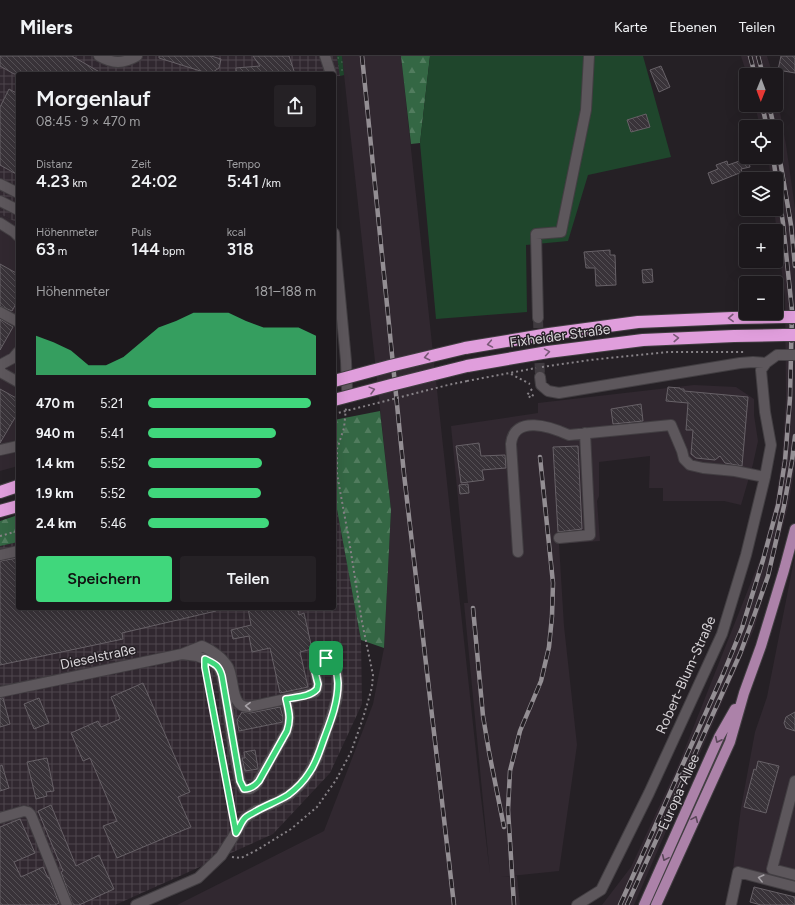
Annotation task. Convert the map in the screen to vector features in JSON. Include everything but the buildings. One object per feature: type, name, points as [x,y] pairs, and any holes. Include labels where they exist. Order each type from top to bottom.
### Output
[{"type":"highway","name":"Fixheider Straße","points":[[336,380],[465,348],[549,334],[638,322],[789,317]]},
{"type":"highway","name":"Fixheider Straße","points":[[336,399],[391,384],[467,366],[548,352],[643,340],[790,335]]},
{"type":"highway","points":[[0,492],[16,487]]},
{"type":"highway","points":[[0,511],[16,507]]},
{"type":"main road","name":"Europa-Allee","points":[[656,905],[730,742],[744,694],[774,604],[795,529]]},
{"type":"main road","name":"Europa-Allee","points":[[644,905],[719,737],[744,694]]},
{"type":"street","points":[[99,56],[111,62],[119,62],[129,60],[137,56]]},
{"type":"street","points":[[325,56],[330,72]]},
{"type":"street","points":[[538,318],[536,234],[561,232],[586,110],[589,56]]},
{"type":"street","points":[[0,184],[16,193]]},
{"type":"street","points":[[0,201],[16,209]]},
{"type":"street","points":[[0,223],[16,234]]},
{"type":"street","points":[[336,254],[346,362],[347,389]]},
{"type":"street","points":[[0,312],[16,321]]},
{"type":"street","points":[[0,365],[16,354]]},
{"type":"street","points":[[540,381],[548,391],[559,393],[740,363],[766,363],[777,355],[795,355]]},
{"type":"street","name":"Robert-Blum-Straße","points":[[577,905],[601,890],[649,793],[722,634],[746,554],[766,477],[772,445],[765,412],[761,370],[766,363]]},
{"type":"street","points":[[0,370],[2,374],[16,381]]},
{"type":"street","points":[[518,552],[511,444],[512,437],[516,431],[522,427],[537,425],[569,435],[671,425],[684,459],[690,465],[703,468],[736,471],[766,477]]},
{"type":"street","points":[[559,538],[590,535],[586,433]]},
{"type":"street","points":[[0,450],[16,446]]},
{"type":"street","points":[[0,555],[16,551]]},
{"type":"street","name":"Dieselstraße","points":[[0,692],[182,654],[202,646],[216,654],[227,666],[231,673],[235,697],[243,707],[286,699]]},
{"type":"street","points":[[136,905],[198,878],[221,856],[245,818],[257,810],[290,794],[301,784],[317,758],[337,698],[337,672],[333,662],[326,658],[319,661],[314,668],[318,684],[315,692],[286,699],[290,716],[290,723],[287,731],[256,785],[252,788],[244,789],[240,781],[222,676],[219,668],[214,663],[205,659],[197,656],[182,654]]},
{"type":"street","points":[[795,781],[772,869],[795,875]]},
{"type":"street","points":[[0,818],[24,811],[31,815],[67,905]]},
{"type":"street","points":[[731,905],[738,872],[795,887]]},
{"type":"path","points":[[336,413],[440,387],[548,366],[668,352],[749,352]]},
{"type":"path","points":[[510,373],[534,386],[527,396],[531,398],[540,381]]},
{"type":"path","points":[[221,856],[241,858],[257,850],[291,830],[317,807],[336,780],[351,752],[372,687],[372,675],[337,474],[338,448],[344,428],[347,389]]},
{"type":"path","points":[[0,536],[16,532]]},
{"type":"path","points":[[205,659],[205,667],[236,833]]},
{"type":"shaded area","points":[[0,56],[337,56],[340,76],[336,76],[336,72],[16,72],[16,222],[0,214]]},
{"type":"shaded area","points":[[342,56],[401,56],[490,874],[464,603],[468,603],[451,426],[538,413],[538,403],[694,385],[736,387],[754,399],[754,415],[758,441],[741,505],[724,501],[663,501],[663,488],[649,488],[650,456],[599,462],[599,496],[597,501],[600,541],[559,544],[564,626],[577,745],[559,871],[501,877],[517,876],[520,905],[177,905],[324,831],[373,704],[384,648],[391,510]]},
{"type":"shaded area","points":[[741,56],[767,56],[771,68],[745,68]]},
{"type":"shaded area","points":[[757,112],[780,112],[781,120],[758,120]]},
{"type":"shaded area","points":[[783,129],[795,208],[795,467],[788,507],[754,629],[634,905],[602,905],[631,867],[678,766],[761,557],[775,504],[782,459],[786,398],[785,297],[781,268],[783,268],[783,224],[776,224],[775,216],[783,216],[783,172],[770,172],[769,164],[783,164]]},
{"type":"shaded area","points":[[0,214],[16,222],[16,467],[0,471]]},
{"type":"shaded area","points":[[336,504],[361,640],[362,704],[330,773],[273,834],[115,905],[0,905],[0,546],[16,542],[16,610],[336,610]]},
{"type":"shaded area","points":[[795,555],[795,884],[733,869],[741,808],[755,732],[767,697]]},
{"type":"green space","points":[[337,56],[342,56],[344,75],[340,76]]},
{"type":"green space","points":[[401,56],[430,56],[420,143],[411,144]]},
{"type":"green space","points":[[430,56],[643,56],[671,157],[588,175],[568,241],[526,245],[527,312],[436,319],[420,143]]},
{"type":"green space","points":[[380,411],[391,510],[384,648],[361,640],[336,504],[336,420]]},
{"type":"green space","points":[[16,516],[16,542],[0,546],[0,521]]},
{"type":"tunnel","points":[[538,318],[540,377]]},
{"type":"railway","points":[[362,56],[404,474],[454,905]]},
{"type":"railway","points":[[750,56],[753,68]]},
{"type":"railway","points":[[758,56],[761,68]]},
{"type":"railway","points":[[764,112],[765,120]]},
{"type":"railway","points":[[771,112],[772,120]]},
{"type":"railway","points":[[620,905],[724,672],[742,628],[778,505],[785,461],[790,398],[792,311],[783,223],[774,164]]},
{"type":"railway","points":[[781,164],[791,225],[795,266]]},
{"type":"railway","points":[[627,905],[740,654],[754,616],[768,576],[784,506],[795,436]]},
{"type":"railway","points":[[514,905],[508,810],[510,771],[520,731],[541,681],[549,647],[552,616],[553,583],[540,457]]},
{"type":"railway","points":[[473,608],[483,716],[504,827]]},
{"type":"route","points":[[326,658],[333,662],[337,672],[337,698],[317,758],[301,784],[290,794],[257,810],[245,818],[236,833],[205,667],[205,659],[214,663],[219,668],[222,676],[240,781],[244,789],[247,789],[252,788],[259,781],[287,731],[290,723],[290,716],[286,699],[315,692],[318,684],[314,668],[319,661],[326,658]]}]
